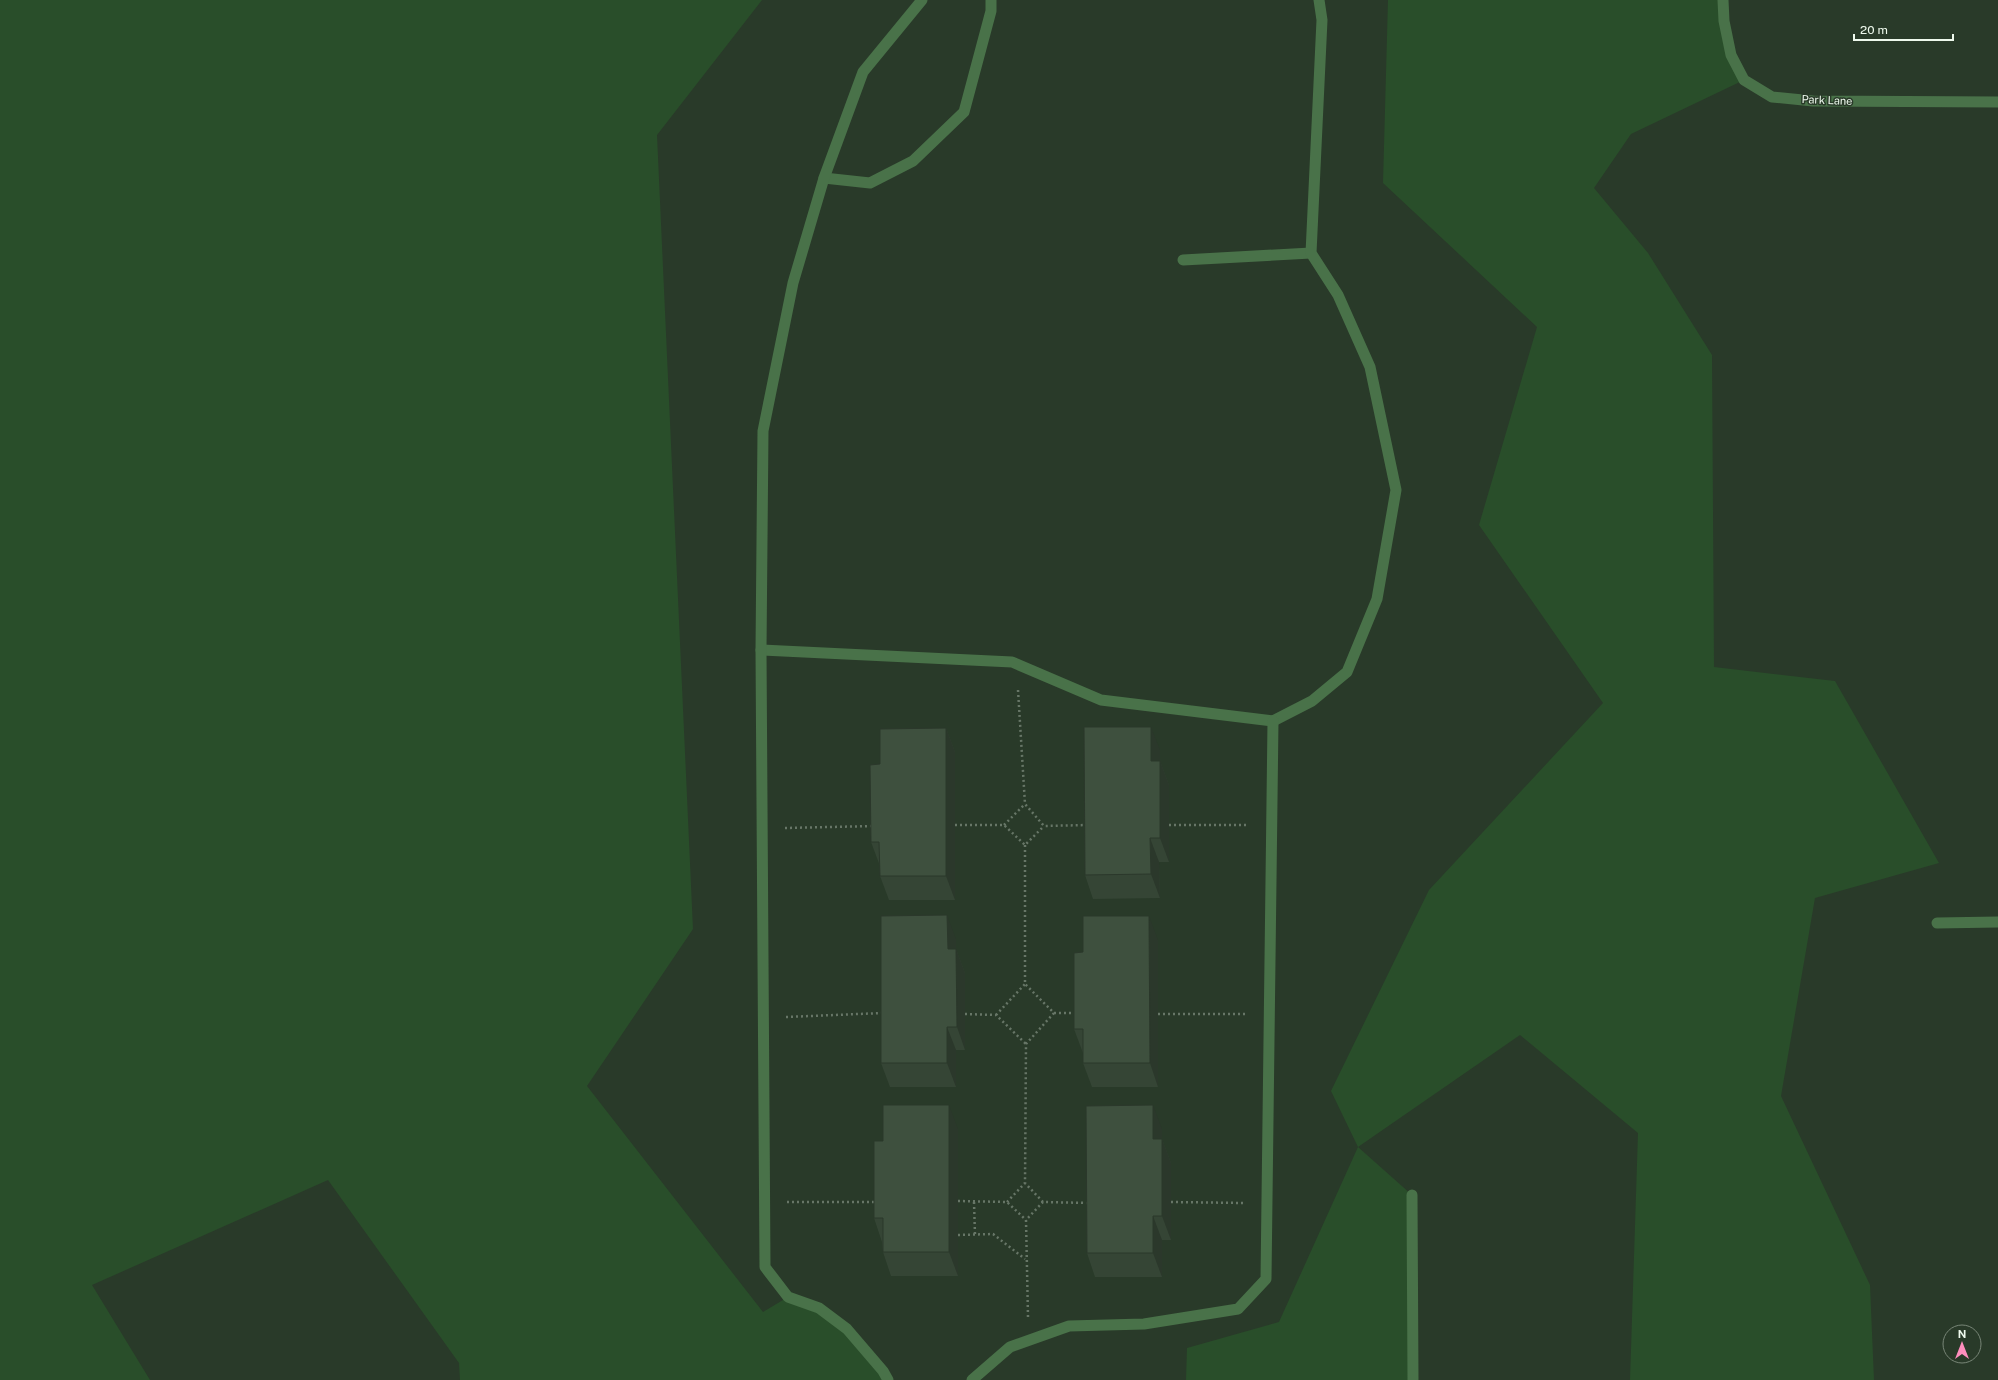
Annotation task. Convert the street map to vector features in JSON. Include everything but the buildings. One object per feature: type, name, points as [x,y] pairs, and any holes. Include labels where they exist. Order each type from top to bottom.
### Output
[{"type":"street","points":[[888,1380],[883,1371],[847,1329],[819,1308],[788,1296],[765,1267],[761,650],[762,431],[793,283],[824,178],[863,72],[922,0]]},
{"type":"street","points":[[824,178],[870,183],[913,161],[964,112],[991,11],[991,0]]},
{"type":"street","points":[[761,650],[1012,662],[1101,700],[1273,721],[1312,701],[1346,672],[1377,599],[1396,490],[1370,367],[1338,295],[1311,253],[1322,20],[1319,0]]},
{"type":"street","name":"Park Lane","points":[[1723,0],[1724,21],[1730,55],[1744,80],[1772,97],[1813,101],[1998,102]]},
{"type":"street","points":[[1183,260],[1311,253]]},
{"type":"street","points":[[972,1380],[1010,1347],[1069,1326],[1144,1324],[1238,1309],[1266,1280],[1273,721]]},
{"type":"street","points":[[1937,923],[1998,922]]},
{"type":"street","points":[[1412,1195],[1413,1380]]},
{"type":"path","points":[[1016,664],[1025,804],[1044,826]]},
{"type":"path","points":[[1004,825],[1025,804]]},
{"type":"path","points":[[762,829],[880,825]]},
{"type":"path","points":[[955,825],[1004,825],[1025,845]]},
{"type":"path","points":[[1083,1014],[1054,1013],[1026,984],[1025,845],[1044,826],[1093,825]]},
{"type":"path","points":[[1168,825],[1272,825]]},
{"type":"path","points":[[996,1015],[1026,984]]},
{"type":"path","points":[[764,1018],[890,1012]]},
{"type":"path","points":[[1007,1202],[1025,1183],[1026,1044],[1054,1013]]},
{"type":"path","points":[[965,1014],[996,1015],[1026,1044]]},
{"type":"path","points":[[1158,1014],[1269,1015]]},
{"type":"path","points":[[1025,1183],[1043,1202],[1095,1203]]},
{"type":"path","points":[[958,1201],[1007,1202],[1026,1220]]},
{"type":"path","points":[[765,1202],[882,1202]]},
{"type":"path","points":[[974,1202],[975,1235]]},
{"type":"path","points":[[1028,1341],[1026,1220],[1043,1202]]},
{"type":"path","points":[[1170,1202],[1267,1204]]},
{"type":"path","points":[[958,1235],[993,1234],[1026,1259]]},
{"type":"green space","points":[[0,0],[762,0],[657,135],[693,929],[587,1086],[763,1312],[788,1297],[847,1329],[888,1380],[460,1380],[459,1363],[328,1180],[92,1285],[150,1380],[0,1380]]},
{"type":"green space","points":[[1388,0],[1723,0],[1724,21],[1744,80],[1631,134],[1594,188],[1648,253],[1712,355],[1714,667],[1835,681],[1939,863],[1815,898],[1781,1096],[1870,1285],[1874,1380],[1630,1380],[1638,1133],[1520,1035],[1358,1147],[1331,1091],[1429,890],[1603,703],[1479,525],[1537,327],[1383,183]]},
{"type":"green space","points":[[1358,1147],[1412,1195],[1413,1380],[1186,1380],[1187,1348],[1279,1322]]}]
